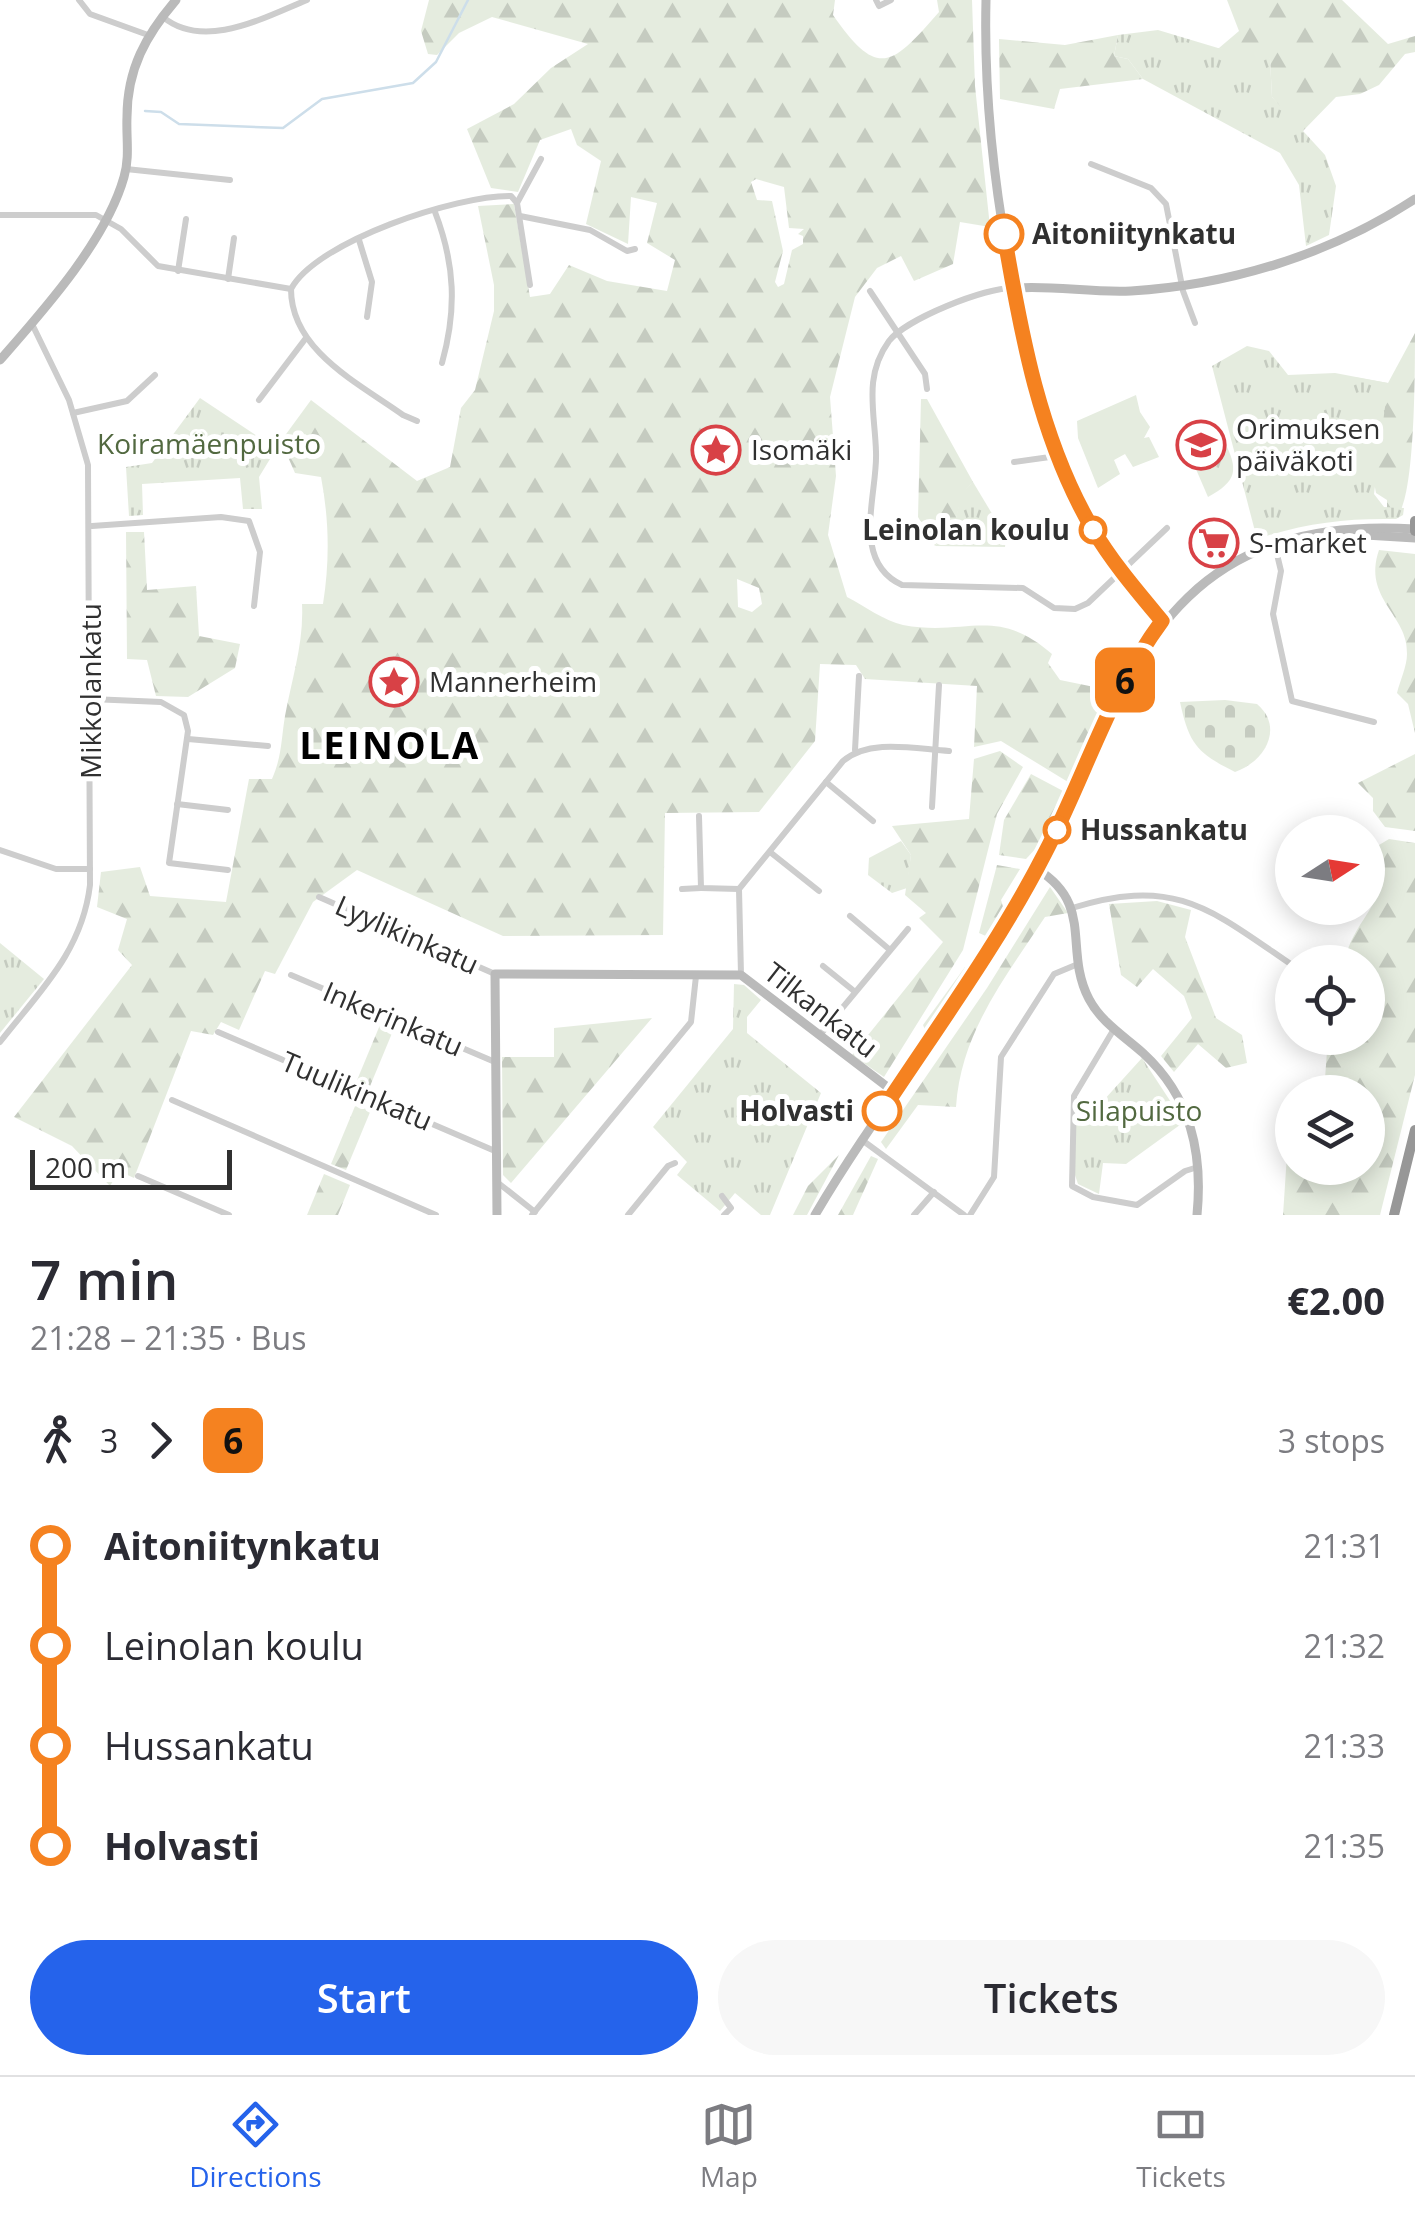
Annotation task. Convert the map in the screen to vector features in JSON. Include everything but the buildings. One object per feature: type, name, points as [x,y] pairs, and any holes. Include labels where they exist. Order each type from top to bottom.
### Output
[{"type":"highway","points":[[1415,521],[1415,532]]},
{"type":"highway","points":[[1394,1215],[1415,1130]]},
{"type":"street","points":[[79,0],[90,14],[148,35]]},
{"type":"street","points":[[0,360],[32,324],[104,219],[126,169],[128,90],[148,35],[176,0]]},
{"type":"street","points":[[162,16],[180,29],[220,30],[307,0]]},
{"type":"street","points":[[876,0],[879,6],[891,0]]},
{"type":"street","points":[[986,0],[994,153],[1015,288],[1057,456],[1084,513],[1120,569],[1162,621]]},
{"type":"street","points":[[517,203],[541,159]]},
{"type":"street","points":[[1091,164],[1144,184],[1162,197],[1174,225],[1182,285],[1195,324]]},
{"type":"street","points":[[126,169],[230,180]]},
{"type":"street","points":[[290,290],[322,256],[435,212],[490,196],[511,196],[517,203],[530,285]]},
{"type":"street","points":[[1167,528],[1088,603],[1067,610],[1054,608],[1023,588],[895,582],[875,552],[868,523],[876,454],[871,381],[896,334],[962,300],[1001,288],[1098,292],[1182,285],[1296,257],[1415,199]]},
{"type":"street","points":[[435,212],[453,280],[452,321],[442,364]]},
{"type":"street","points":[[0,215],[86,214],[104,219],[128,236],[150,262],[290,290]]},
{"type":"street","points":[[520,216],[590,230],[627,251],[635,249]]},
{"type":"street","points":[[178,270],[186,219]]},
{"type":"street","points":[[228,278],[234,238]]},
{"type":"street","points":[[358,240],[372,282],[367,318]]},
{"type":"street","points":[[290,290],[306,338],[358,382],[417,421]]},
{"type":"street","points":[[870,290],[925,374],[927,389]]},
{"type":"street","name":"Mikkolankatu","points":[[0,1042],[74,947],[85,917],[90,869],[92,526],[88,465],[74,412],[32,324]]},
{"type":"street","points":[[259,400],[306,338]]},
{"type":"street","points":[[74,412],[128,400],[155,375]]},
{"type":"street","points":[[1014,462],[1057,456]]},
{"type":"street","points":[[92,526],[221,517],[249,521],[260,552],[254,606]]},
{"type":"street","points":[[815,1215],[1037,869],[1123,683],[1162,621],[1220,574],[1275,546],[1336,528],[1415,532]]},
{"type":"street","points":[[1275,546],[1282,571],[1273,614],[1292,700],[1374,722]]},
{"type":"street","points":[[741,976],[740,889],[856,750],[860,676]]},
{"type":"street","points":[[932,808],[938,685]]},
{"type":"street","points":[[91,699],[171,704],[188,722],[169,863],[228,870]]},
{"type":"street","points":[[188,739],[268,746]]},
{"type":"street","points":[[856,750],[949,751]]},
{"type":"street","points":[[826,782],[873,820]]},
{"type":"street","points":[[177,804],[228,810]]},
{"type":"street","points":[[700,816],[701,888]]},
{"type":"street","points":[[0,850],[56,869],[90,869]]},
{"type":"street","points":[[770,852],[819,891]]},
{"type":"street","points":[[1037,869],[1058,884],[1072,908],[1078,964],[1092,1004],[1171,1084],[1190,1122],[1198,1167],[1197,1215]]},
{"type":"street","points":[[682,889],[740,889]]},
{"type":"street","points":[[1072,908],[1139,894],[1187,899],[1275,954]]},
{"type":"street","name":"Lyylikinkatu","points":[[319,896],[495,974]]},
{"type":"street","points":[[850,916],[890,950]]},
{"type":"street","points":[[818,1037],[908,929]]},
{"type":"street","points":[[862,1140],[967,1215],[994,1177],[1001,1057],[1054,974],[1078,964]]},
{"type":"street","points":[[823,966],[854,991]]},
{"type":"street","name":"Inkerinkatu","points":[[292,974],[495,1062]]},
{"type":"street","points":[[495,974],[497,1215]]},
{"type":"street","name":"Tilkankatu","points":[[495,974],[741,976],[894,1092]]},
{"type":"street","points":[[496,1182],[534,1214],[692,1022],[696,976]]},
{"type":"street","points":[[1114,1029],[1074,1096],[1072,1186],[1093,1197],[1137,1205],[1185,1171],[1198,1167]]},
{"type":"street","name":"Tuulikinkatu","points":[[218,1032],[496,1151]]},
{"type":"street","points":[[172,1100],[436,1215]]},
{"type":"street","points":[[628,1215],[668,1166],[676,1163]]},
{"type":"street","points":[[138,1176],[229,1215]]},
{"type":"street","points":[[914,1215],[934,1192]]},
{"type":"street","points":[[722,1196],[730,1208],[724,1215]]},
{"type":"green space","points":[[429,0],[835,0],[833,15],[849,36],[862,50],[885,58],[897,54],[923,30],[939,12],[937,0],[972,0],[975,86],[990,227],[960,222],[953,264],[914,281],[901,256],[877,268],[855,297],[830,397],[836,476],[828,535],[847,597],[875,613],[903,625],[925,628],[997,626],[1014,630],[1052,654],[1048,663],[1060,680],[1109,690],[1068,782],[1001,741],[974,747],[977,686],[865,679],[856,665],[820,664],[815,741],[759,812],[665,813],[663,935],[503,936],[357,870],[313,902],[275,974],[265,971],[239,1030],[221,1022],[213,1035],[191,1031],[134,1178],[119,1171],[110,1186],[72,1146],[14,1117],[132,965],[118,950],[127,919],[97,907],[101,872],[140,867],[150,896],[226,902],[249,779],[272,779],[278,763],[299,647],[302,604],[323,604],[325,588],[328,540],[321,477],[295,473],[281,441],[311,400],[417,481],[450,467],[461,408],[475,390],[494,311],[494,285],[478,206],[514,204],[530,297],[550,294],[569,265],[607,281],[667,291],[675,260],[647,243],[657,203],[631,197],[628,244],[586,224],[601,161],[577,145],[571,129],[540,140],[518,192],[491,188],[467,129],[514,104],[551,68],[588,44],[492,17],[459,33],[437,55],[428,54],[421,31]],"holes":[[[756,179],[784,187],[789,228],[804,229],[798,234],[803,236],[803,244],[792,250],[784,284],[778,287],[775,282],[783,251],[772,201],[757,200],[751,182]],[[737,579],[759,588],[762,604],[752,612],[738,607]]]},
{"type":"green space","points":[[1227,0],[1342,0],[1388,44],[1415,36],[1415,52],[1405,54],[1379,85],[1360,94],[1336,97],[1301,133],[1272,97],[1270,59],[1219,48],[1239,31]]},
{"type":"green space","points":[[1158,30],[1218,48],[1265,49],[1270,59],[1272,97],[1325,155],[1336,186],[1329,235],[1306,246],[1299,185],[1280,153],[1143,79],[1128,59],[1114,56],[1118,35]]},
{"type":"green space","points":[[1118,35],[1114,56],[1128,59],[1143,79],[1060,89],[1054,109],[1000,99],[999,39],[1065,45]]},
{"type":"green space","points":[[1415,333],[1409,478],[1400,512],[1387,509],[1387,500],[1376,493],[1354,377],[1388,383]]},
{"type":"green space","points":[[1247,346],[1269,351],[1288,375],[1335,373],[1388,383],[1374,494],[1384,507],[1404,508],[1403,515],[1396,519],[1309,525],[1257,539],[1212,366]]},
{"type":"green space","points":[[1136,395],[1140,412],[1150,427],[1144,438],[1149,437],[1159,457],[1133,467],[1125,454],[1114,460],[1120,474],[1098,488],[1078,438],[1077,421]]},
{"type":"green space","name":"Koiramäenpuisto","points":[[200,398],[266,442],[281,441],[259,477],[262,509],[243,509],[240,478],[142,484],[143,515],[129,516],[126,467],[152,463]]},
{"type":"green space","points":[[921,399],[927,399],[973,482],[963,492],[954,526],[935,546],[918,517]]},
{"type":"green space","points":[[1224,441],[1232,460],[1232,474],[1225,486],[1208,497],[1192,460]]},
{"type":"green space","points":[[973,482],[1006,537],[1005,547],[935,546],[954,526],[962,492]]},
{"type":"green space","points":[[126,532],[144,532],[147,590],[196,586],[199,636],[240,644],[235,668],[188,697],[156,696],[147,660],[127,659]]},
{"type":"green space","points":[[1379,550],[1415,554],[1415,733],[1408,704],[1397,693],[1407,659],[1406,640],[1376,581]]},
{"type":"green space","points":[[1225,700],[1257,704],[1269,723],[1270,733],[1262,752],[1255,761],[1235,772],[1197,746],[1180,702]]},
{"type":"green space","points":[[1000,751],[1023,767],[997,814],[963,950],[884,1077],[852,1055],[943,942],[919,918],[926,913],[905,895],[911,855],[892,826],[969,819],[974,759]]},
{"type":"green space","points":[[1415,754],[1415,831],[1385,827],[1385,815],[1376,815],[1373,798],[1358,783]]},
{"type":"green space","points":[[1031,774],[1065,792],[1039,845],[1026,859],[999,855],[1004,820]]},
{"type":"green space","points":[[901,841],[911,855],[907,888],[892,893],[868,875],[869,858]]},
{"type":"green space","points":[[1385,841],[1415,843],[1415,1075],[1380,1215],[1283,1215],[1285,1185],[1385,1185],[1385,1075],[1325,1075],[1327,1055],[1385,1055],[1385,945],[1349,945],[1360,925],[1385,925]]},
{"type":"green space","points":[[997,865],[1020,869],[1001,900],[1004,910],[988,937],[979,933]]},
{"type":"green space","points":[[1050,887],[1068,913],[1045,917],[987,1007],[966,1054],[956,1107],[918,1105],[886,1149],[881,1142],[987,988]]},
{"type":"green space","points":[[1157,901],[1191,910],[1185,937],[1216,1018],[1242,1035],[1247,1063],[1226,1068],[1198,1044],[1174,1072],[1161,1056],[1192,1018],[1184,996],[1153,969],[1137,987],[1121,975],[1109,904]]},
{"type":"green space","points":[[0,943],[44,979],[0,1033]]},
{"type":"green space","points":[[965,967],[967,972],[926,1032],[923,1025]]},
{"type":"green space","points":[[734,984],[744,985],[761,1000],[747,1017],[747,1033],[821,1093],[770,1215],[761,1215],[735,1193],[720,1211],[677,1175],[687,1162],[653,1127],[733,1029]]},
{"type":"green space","points":[[652,1018],[511,1183],[503,1175],[502,1057],[554,1057],[554,1028]]},
{"type":"green space","points":[[382,1020],[395,1026],[368,1091],[355,1085]]},
{"type":"green space","name":"Silapuisto","points":[[1142,1058],[1184,1122],[1126,1164],[1103,1163],[1099,1194],[1078,1184],[1074,1172],[1077,1099],[1103,1101]]},
{"type":"green space","points":[[358,1099],[373,1105],[346,1170],[331,1164]]},
{"type":"green space","points":[[839,1155],[807,1215],[793,1215],[808,1186]]},
{"type":"green space","points":[[871,1156],[878,1159],[853,1215],[838,1215]]},
{"type":"green space","points":[[324,1174],[350,1185],[338,1215],[307,1215]]},
{"type":"waterway","points":[[145,111],[161,112],[179,124],[283,128],[322,99],[413,83],[436,62],[468,0]]},
{"type":"bus line","name":"6","points":[[882,1111],[1010,918],[1057,830],[1118,693],[1144,644],[1162,621],[1104,547],[1052,445],[1023,332],[1004,234]]},
{"type":"place","name":"Aitoniitynkatu","points":[[1004,234]]},
{"type":"place","name":"Orimuksen päiväkoti","points":[[1201,445]]},
{"type":"place","name":"Isomäki","points":[[716,450]]},
{"type":"place","name":"Leinolan koulu","points":[[1093,530]]},
{"type":"place","name":"S-market","points":[[1214,543]]},
{"type":"place","name":"Mannerheim","points":[[394,682]]},
{"type":"place","name":"Hussankatu","points":[[1057,830]]},
{"type":"place","name":"Holvasti","points":[[882,1111]]},
{"type":"district","name":"LEINOLA","points":[[390,746]]}]
